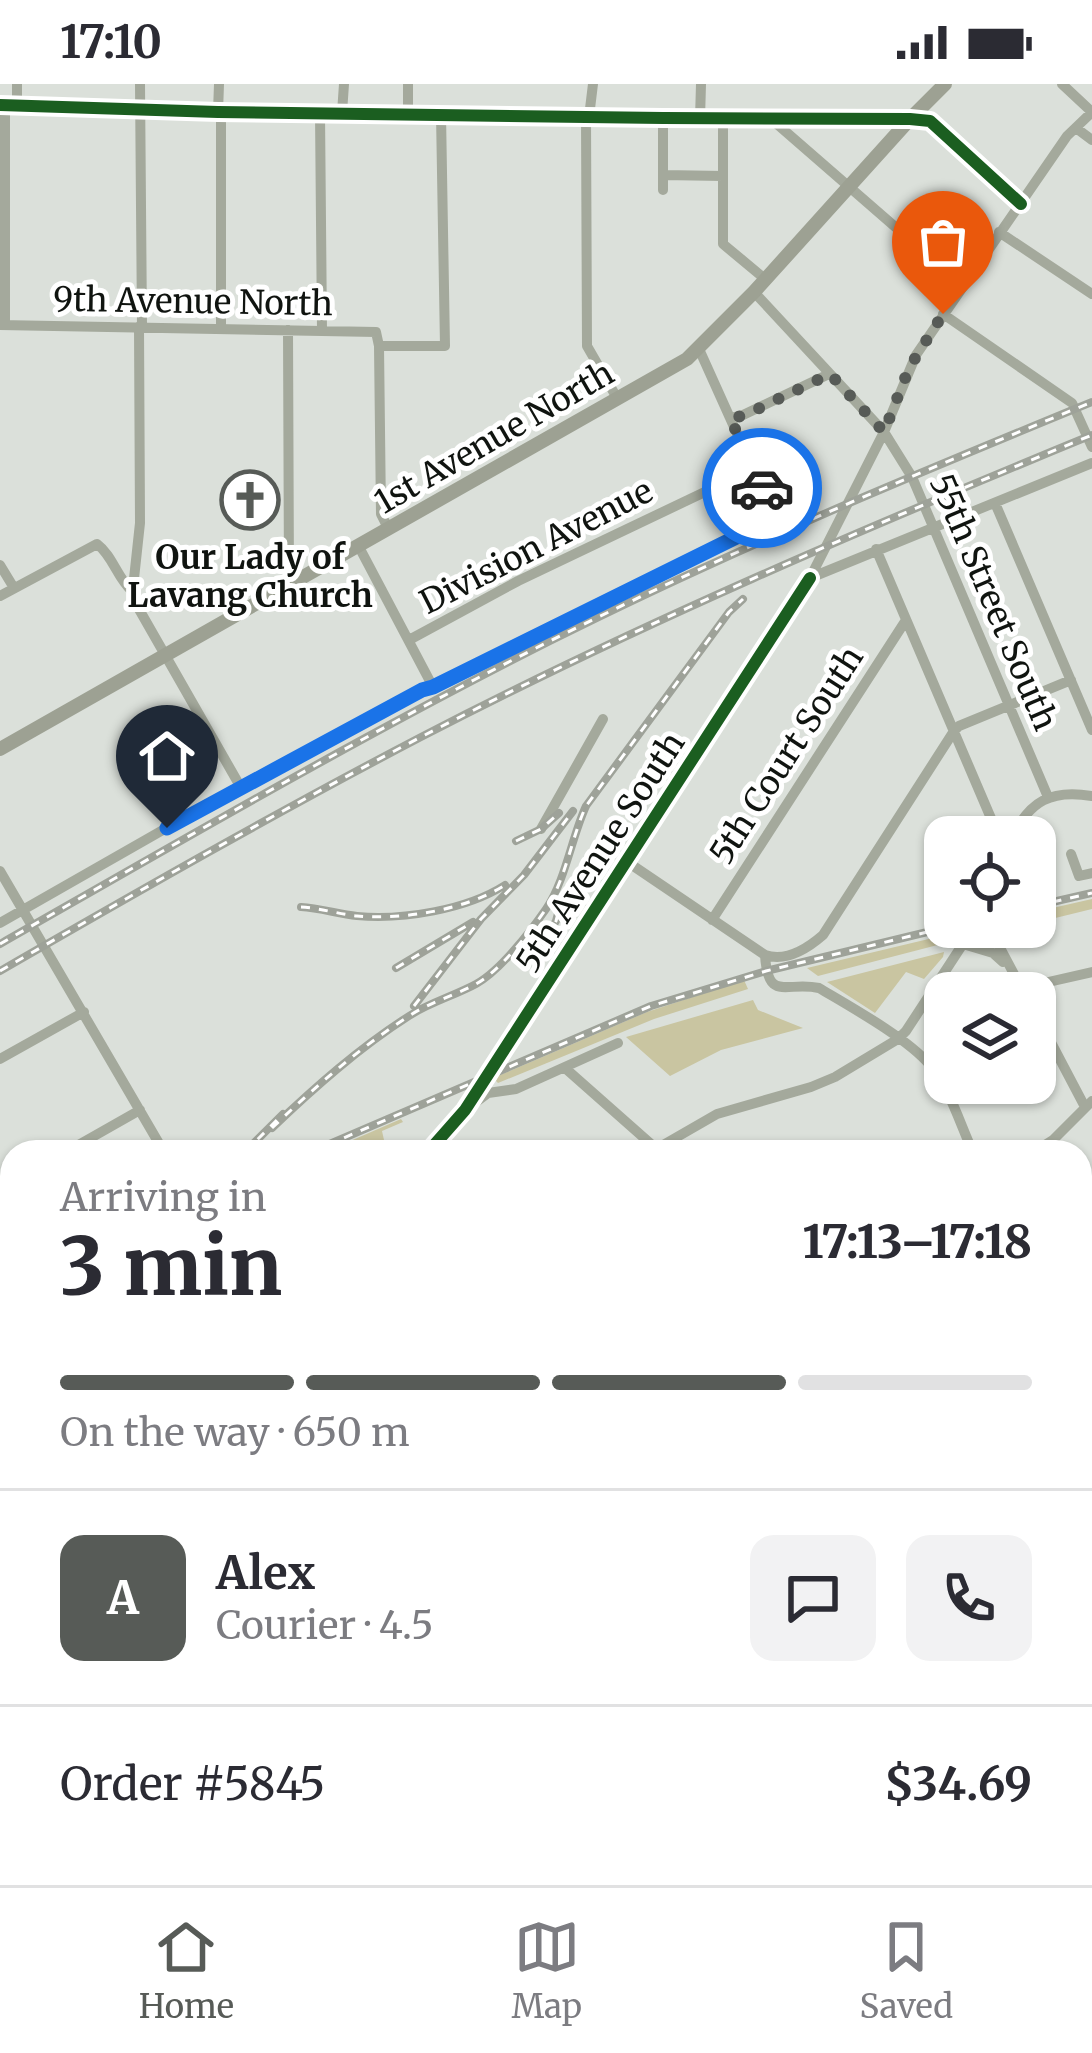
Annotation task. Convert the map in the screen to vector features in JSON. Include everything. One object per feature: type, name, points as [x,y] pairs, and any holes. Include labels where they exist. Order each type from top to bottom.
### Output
[{"type":"main road","name":"1st Avenue North","points":[[0,748],[687,359],[945,84]]},
{"type":"street","points":[[3,325],[7,105],[17,84]]},
{"type":"street","points":[[140,84],[140,524],[132,597],[240,786]]},
{"type":"street","points":[[219,84],[221,328]]},
{"type":"street","points":[[342,113],[344,84]]},
{"type":"street","points":[[408,84],[408,114]]},
{"type":"street","points":[[593,84],[587,117],[587,346],[617,398]]},
{"type":"street","points":[[700,119],[701,84]]},
{"type":"street","points":[[1062,84],[1092,112]]},
{"type":"street","points":[[7,105],[219,112],[910,119],[930,121],[1021,204]]},
{"type":"street","name":"5th Avenue South","points":[[439,1140],[465,1110],[810,578],[884,432],[909,368],[943,314],[1067,136],[1092,112]]},
{"type":"street","points":[[320,113],[322,330]]},
{"type":"street","name":"9th Avenue North","points":[[3,325],[376,332],[379,346],[446,346],[441,114]]},
{"type":"street","points":[[723,117],[724,244],[765,279]]},
{"type":"street","points":[[770,117],[962,285]]},
{"type":"street","points":[[663,118],[663,190]]},
{"type":"street","points":[[1076,128],[1092,140]]},
{"type":"street","points":[[663,175],[723,176]]},
{"type":"street","points":[[999,232],[1092,294]]},
{"type":"street","name":"55th Street South","points":[[754,292],[884,432],[912,477],[1048,797]]},
{"type":"street","points":[[943,314],[1072,403],[1090,442]]},
{"type":"street","points":[[288,330],[289,584]]},
{"type":"street","points":[[379,346],[381,514],[388,528]]},
{"type":"street","points":[[699,349],[775,518]]},
{"type":"street","points":[[730,418],[830,374]]},
{"type":"street","points":[[810,578],[1092,463]]},
{"type":"street","name":"Division Avenue","points":[[409,640],[518,580],[753,469]]},
{"type":"street","points":[[995,503],[1092,730]]},
{"type":"street","points":[[0,923],[240,786],[422,690],[801,506]]},
{"type":"street","points":[[0,596],[97,544],[132,591]]},
{"type":"street","points":[[358,545],[433,687]]},
{"type":"street","points":[[876,549],[990,816]]},
{"type":"street","points":[[0,565],[14,588]]},
{"type":"street","name":"5th Court South","points":[[712,920],[906,620]]},
{"type":"street","points":[[626,861],[765,955],[792,954],[823,935],[954,731],[1071,680]]},
{"type":"street","points":[[541,829],[603,719]]},
{"type":"street","points":[[1023,816],[1048,797],[1092,796]]},
{"type":"street","points":[[1071,854],[1079,876],[1092,873]]},
{"type":"street","points":[[0,872],[157,1140]]},
{"type":"street","points":[[674,1140],[717,1114],[835,1077],[898,1039],[960,948]]},
{"type":"street","points":[[976,948],[993,953],[1011,968]]},
{"type":"street","points":[[1000,948],[1013,972]]},
{"type":"street","points":[[765,955],[766,971],[776,987],[819,988],[931,1066],[968,1140]]},
{"type":"street","points":[[1056,982],[1092,972]]},
{"type":"street","points":[[0,1059],[84,1012]]},
{"type":"street","points":[[465,1110],[488,1094],[516,1089],[618,1043]]},
{"type":"street","points":[[1053,1140],[1089,1104],[1056,1048]]},
{"type":"street","points":[[565,1068],[644,1140]]},
{"type":"street","points":[[87,1140],[140,1110]]},
{"type":"shaded area","points":[[1092,899],[1092,909],[1056,918],[1056,907]]},
{"type":"shaded area","points":[[924,940],[926,948],[818,976],[807,968]]},
{"type":"shaded area","points":[[944,952],[930,972],[924,972],[924,979],[906,972],[875,1013],[827,982]]},
{"type":"shaded area","points":[[744,980],[748,989],[654,1019],[496,1081],[498,1076],[647,1012]]},
{"type":"shaded area","points":[[753,1000],[758,1010],[803,1028],[721,1050],[670,1076],[626,1037]]},
{"type":"shaded area","points":[[403,1122],[382,1131],[384,1140],[353,1140]]},
{"type":"railway","points":[[0,944],[342,751],[550,641],[751,546],[1092,402]]},
{"type":"railway","points":[[0,971],[262,822],[503,695],[753,578],[1092,435]]},
{"type":"railway","points":[[272,1128],[373,1041],[417,1011],[476,984],[514,950],[553,897],[586,806],[743,599]]},
{"type":"railway","points":[[414,1006],[573,811]]},
{"type":"railway","points":[[516,841],[559,813]]},
{"type":"railway","points":[[301,907],[357,916],[414,915],[472,901],[505,885]]},
{"type":"railway","points":[[1056,901],[1092,893]]},
{"type":"railway","points":[[537,953],[560,906]]},
{"type":"railway","points":[[396,968],[473,922]]},
{"type":"railway","points":[[339,1140],[651,1006],[766,971],[924,933]]},
{"type":"railway","points":[[257,1140],[283,1114]]},
{"type":"cycle path","points":[[0,105],[218,112],[910,119],[930,121],[1021,204]]},
{"type":"cycle path","points":[[439,1140],[465,1110],[810,578]]},
{"type":"way so far","points":[[762,488],[730,418],[830,374],[884,432],[909,368],[943,314]]},
{"type":"place","name":"Our Lady of Lavang Church","points":[[250,500]]},
{"type":"route","points":[[167,828],[422,690],[775,518],[762,488]]}]
